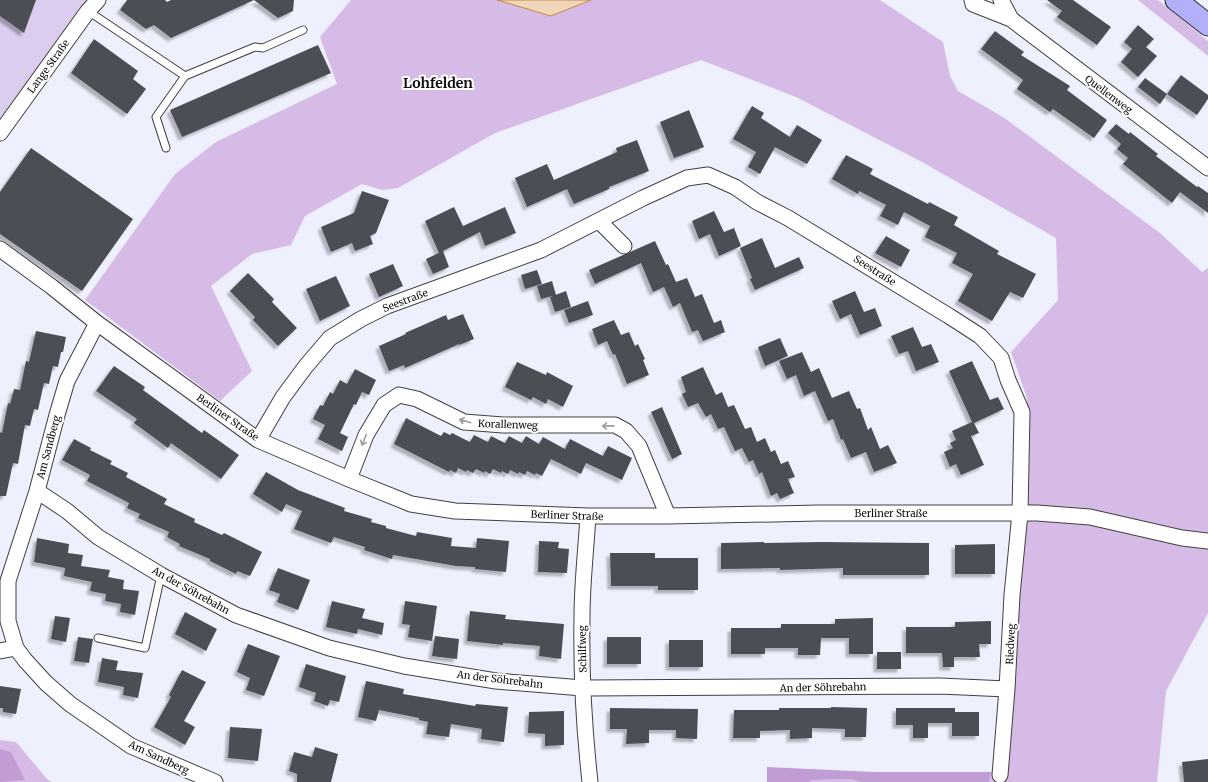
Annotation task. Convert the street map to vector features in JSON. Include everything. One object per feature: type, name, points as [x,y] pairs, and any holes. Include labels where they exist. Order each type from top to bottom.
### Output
[{"type":"main road","points":[[1176,0],[1208,25]]},
{"type":"street","name":"Quellenweg","points":[[972,0],[973,4],[1011,19],[1208,168]]},
{"type":"street","name":"Quellenweg","points":[[1001,0],[1011,19]]},
{"type":"street","name":"Lange Straße","points":[[0,133],[93,5]]},
{"type":"street","name":"Seestraße","points":[[258,440],[282,398],[306,366],[330,338],[361,318],[387,306],[542,250],[643,198],[687,178],[708,175],[735,187],[757,202],[788,218],[851,255],[980,336],[1001,358],[1008,380],[1022,412],[1020,513]]},
{"type":"street","points":[[598,221],[624,246]]},
{"type":"street","name":"Berliner Straße","points":[[0,250],[258,440],[411,504],[455,511],[588,516],[819,513],[1037,513],[1090,517],[1182,538],[1208,542]]},
{"type":"street","name":"Am Sandberg","points":[[97,322],[67,381],[37,491],[5,575],[8,581],[8,621],[16,648],[46,683],[70,704],[131,746],[215,782]]},
{"type":"street","name":"Korallenweg","points":[[349,479],[366,435],[384,405],[399,395],[417,399],[464,422],[502,425],[615,425],[626,431],[639,446],[668,516]]},
{"type":"street","name":"An der Söhrebahn","points":[[37,491],[66,511],[98,537],[162,575],[236,615],[328,648],[404,666],[488,679],[583,688],[940,686],[1007,689]]},
{"type":"street","name":"Riedweg","points":[[1000,775],[1007,689],[1012,595],[1020,513]]},
{"type":"street","name":"Schilfweg","points":[[588,516],[582,616],[586,753],[590,782]]},
{"type":"street","points":[[0,651],[16,648]]},
{"type":"lane","points":[[93,5],[185,76]]},
{"type":"lane","points":[[166,148],[156,117],[185,76],[255,47],[262,48],[303,30]]},
{"type":"lane","points":[[98,638],[145,648],[162,575]]},
{"type":"shaded area","points":[[0,0],[87,0],[0,118]]},
{"type":"shaded area","points":[[351,0],[497,0],[551,16],[591,0],[880,0],[943,42],[950,76],[958,91],[1003,117],[1160,233],[1202,272],[1208,268],[1208,613],[1166,691],[1157,782],[989,782],[991,772],[1007,772],[1021,557],[1025,534],[1028,492],[1027,398],[1011,352],[1058,300],[1056,238],[922,162],[796,97],[701,60],[495,133],[398,188],[382,190],[362,184],[305,216],[291,245],[252,254],[211,286],[252,371],[220,401],[85,300],[175,174],[216,142],[337,84],[320,37]]},
{"type":"shaded area","points":[[497,0],[591,0],[551,16]]},
{"type":"shaded area","points":[[1138,0],[1158,0],[1208,41],[1208,56]]},
{"type":"shaded area","points":[[0,740],[16,742],[47,779],[52,782],[0,782]]},
{"type":"shaded area","points":[[0,749],[11,752],[25,780],[0,782]]},
{"type":"shaded area","points":[[767,767],[874,772],[991,772],[989,782],[860,782],[851,779],[812,780],[809,782],[767,782]]},
{"type":"shaded area","points":[[851,779],[860,782],[809,782],[812,780]]},
{"type":"building","points":[[0,0],[36,0],[24,33],[0,16]]},
{"type":"building","points":[[127,0],[165,0],[167,2],[171,0],[254,0],[171,38],[154,25],[146,29],[120,10]]},
{"type":"building","points":[[254,0],[294,0],[293,11],[278,18]]},
{"type":"building","points":[[1047,0],[1073,0],[1111,27],[1097,45],[1057,17],[1062,11]]},
{"type":"building","points":[[1138,25],[1154,39],[1146,47],[1157,56],[1138,77],[1121,62],[1132,49],[1124,42]]},
{"type":"building","points":[[995,31],[1024,52],[1021,55],[1070,86],[1067,90],[1107,120],[1094,138],[1053,109],[1050,112],[1017,89],[1023,80],[981,49]]},
{"type":"building","points":[[94,39],[138,71],[133,79],[146,89],[127,114],[71,73]]},
{"type":"building","points":[[318,45],[331,73],[182,137],[170,110]]},
{"type":"building","points":[[1181,75],[1208,95],[1208,99],[1197,115],[1167,94]]},
{"type":"building","points":[[1145,78],[1167,94],[1160,104],[1138,87]]},
{"type":"building","points":[[752,106],[764,113],[761,118],[790,137],[797,125],[822,140],[807,164],[775,147],[760,174],[748,167],[756,152],[733,139]]},
{"type":"building","points":[[689,110],[704,147],[674,158],[660,122]]},
{"type":"building","points":[[1116,124],[1129,134],[1130,132],[1158,154],[1156,156],[1197,187],[1198,186],[1208,193],[1208,213],[1180,192],[1172,203],[1123,164],[1128,158],[1117,149],[1121,144],[1108,133]]},
{"type":"building","points":[[637,140],[649,171],[609,187],[609,189],[574,204],[567,189],[527,207],[515,178],[547,164],[554,180],[617,152],[616,148]]},
{"type":"building","points":[[31,148],[133,219],[82,291],[0,234],[0,192]]},
{"type":"building","points":[[846,155],[873,169],[870,174],[928,204],[929,202],[958,217],[954,225],[999,251],[997,254],[1036,274],[1023,298],[1010,292],[992,321],[958,301],[973,274],[952,263],[957,253],[925,237],[930,226],[904,212],[898,225],[880,216],[886,205],[859,191],[858,194],[832,179]]},
{"type":"building","points":[[362,191],[389,200],[376,233],[370,236],[373,244],[355,251],[352,243],[331,252],[321,227],[354,213]]},
{"type":"building","points":[[454,207],[463,226],[505,207],[516,233],[485,246],[480,232],[439,253],[425,221]]},
{"type":"building","points":[[714,211],[724,232],[734,228],[741,246],[719,256],[710,234],[699,239],[692,221]]},
{"type":"building","points":[[886,236],[910,250],[901,267],[875,253]]},
{"type":"building","points":[[762,238],[775,268],[799,257],[804,268],[755,290],[750,279],[752,278],[740,248]]},
{"type":"building","points":[[655,241],[676,282],[687,278],[695,297],[702,294],[714,323],[721,320],[725,332],[703,341],[698,330],[692,332],[680,303],[673,307],[664,287],[653,292],[641,263],[595,284],[589,270]]},
{"type":"building","points":[[443,251],[449,267],[433,274],[426,259]]},
{"type":"building","points":[[393,264],[403,286],[379,297],[369,274]]},
{"type":"building","points":[[537,270],[542,284],[525,289],[521,275]]},
{"type":"building","points":[[248,273],[274,299],[272,302],[297,328],[278,346],[253,320],[255,317],[230,291]]},
{"type":"building","points":[[336,276],[350,306],[320,321],[306,289]]},
{"type":"building","points":[[552,281],[556,295],[541,299],[537,286]]},
{"type":"building","points":[[566,291],[571,307],[555,312],[550,297]]},
{"type":"building","points":[[855,291],[864,312],[875,308],[882,326],[860,335],[851,314],[840,319],[832,301]]},
{"type":"building","points":[[588,301],[593,315],[569,323],[564,310]]},
{"type":"building","points":[[463,314],[474,339],[459,344],[405,368],[404,365],[389,371],[379,346],[446,315],[448,320]]},
{"type":"building","points":[[614,320],[621,335],[629,332],[635,346],[638,344],[645,359],[643,360],[649,375],[627,384],[615,354],[613,355],[607,341],[598,345],[592,329]]},
{"type":"building","points":[[913,327],[922,347],[931,344],[939,362],[916,371],[908,351],[899,354],[891,336]]},
{"type":"building","points":[[36,331],[66,337],[63,352],[61,352],[58,367],[53,366],[49,384],[44,383],[38,410],[34,409],[30,426],[25,425],[18,464],[13,463],[6,496],[0,496],[0,432],[2,433],[8,403],[10,404],[14,389],[20,390],[26,361],[29,362]]},
{"type":"building","points":[[780,338],[788,356],[765,366],[758,347]]},
{"type":"building","points":[[802,352],[811,372],[819,368],[832,398],[849,391],[857,409],[860,408],[868,430],[871,427],[880,449],[888,445],[897,463],[874,472],[866,452],[851,458],[843,439],[841,440],[833,419],[828,421],[815,391],[804,396],[796,375],[787,379],[779,361]]},
{"type":"building","points":[[972,361],[990,400],[998,397],[1004,409],[974,423],[979,433],[971,436],[984,465],[961,475],[956,464],[950,467],[944,452],[953,448],[950,443],[956,440],[952,431],[972,422],[949,371]]},
{"type":"building","points":[[517,362],[546,375],[547,372],[573,386],[563,407],[548,399],[546,404],[533,397],[531,400],[505,387]]},
{"type":"building","points":[[114,366],[145,387],[143,390],[202,433],[204,430],[239,455],[221,479],[171,443],[168,448],[134,423],[137,419],[96,391]]},
{"type":"building","points":[[703,367],[716,395],[722,392],[728,407],[734,405],[745,429],[751,427],[757,442],[765,438],[771,452],[775,450],[781,464],[788,461],[795,477],[788,479],[794,493],[780,499],[777,493],[771,496],[762,472],[759,474],[753,460],[749,462],[742,448],[735,451],[724,427],[718,429],[711,414],[706,417],[698,403],[688,407],[682,394],[686,392],[681,377]]},
{"type":"building","points":[[355,369],[376,380],[369,395],[362,392],[356,405],[354,404],[340,433],[348,437],[342,451],[318,439],[325,425],[313,419],[320,405],[323,406],[330,392],[333,394],[340,380],[347,384]]},
{"type":"building","points":[[662,407],[682,454],[672,459],[651,412]]},
{"type":"building","points":[[406,418],[441,436],[444,432],[450,435],[452,433],[470,442],[474,435],[488,442],[491,436],[505,443],[509,436],[522,443],[526,436],[539,444],[543,437],[565,449],[570,439],[603,456],[608,446],[632,458],[622,480],[586,463],[581,474],[551,459],[542,476],[536,473],[535,475],[527,471],[525,475],[519,472],[518,474],[510,470],[508,474],[502,471],[501,473],[493,469],[490,474],[476,469],[473,473],[467,470],[466,472],[458,468],[456,473],[450,470],[449,472],[394,444]]},
{"type":"building","points":[[74,439],[91,448],[90,450],[112,461],[110,464],[128,473],[126,477],[167,499],[164,504],[195,519],[194,522],[222,535],[224,533],[262,552],[250,576],[237,571],[236,574],[210,561],[210,559],[179,546],[180,544],[167,537],[169,532],[138,518],[140,514],[127,508],[129,503],[87,481],[90,475],[62,460]]},
{"type":"building","points":[[266,472],[298,490],[345,508],[344,511],[372,519],[371,522],[386,526],[386,528],[416,536],[417,532],[452,538],[451,546],[476,548],[477,538],[509,541],[506,572],[475,569],[475,567],[456,566],[393,555],[392,559],[364,550],[365,547],[334,537],[331,543],[294,529],[302,511],[286,504],[282,512],[253,494]]},
{"type":"building","points":[[37,538],[69,544],[68,553],[83,555],[81,566],[110,570],[108,577],[124,580],[123,589],[139,591],[135,615],[120,612],[121,604],[105,601],[106,594],[90,591],[92,582],[64,576],[65,568],[34,562]]},
{"type":"building","points":[[539,541],[559,542],[558,548],[569,549],[567,573],[538,572]]},
{"type":"building","points":[[721,543],[929,543],[929,575],[843,575],[843,568],[780,570],[780,568],[721,569]]},
{"type":"building","points":[[995,544],[995,574],[955,574],[955,545]]},
{"type":"building","points":[[610,553],[655,553],[655,558],[698,558],[698,590],[658,590],[658,586],[611,586]]},
{"type":"building","points":[[278,568],[310,580],[298,610],[277,602],[280,594],[269,590]]},
{"type":"building","points":[[332,601],[365,609],[362,618],[384,623],[382,635],[358,629],[357,634],[326,627]]},
{"type":"building","points":[[405,601],[437,606],[432,641],[408,637],[410,625],[402,624]]},
{"type":"building","points":[[470,611],[506,615],[505,619],[564,624],[561,659],[539,656],[540,646],[503,643],[503,645],[467,641]]},
{"type":"building","points":[[185,612],[217,629],[206,651],[175,634]]},
{"type":"building","points":[[55,616],[70,618],[66,642],[51,639]]},
{"type":"building","points":[[873,618],[873,654],[849,654],[849,638],[821,638],[820,655],[798,655],[798,648],[765,648],[765,654],[731,654],[731,628],[781,628],[781,624],[835,624],[835,619]]},
{"type":"building","points":[[991,621],[991,644],[979,644],[980,657],[954,657],[954,667],[943,667],[942,653],[906,653],[906,627],[955,627],[955,622]]},
{"type":"building","points":[[435,636],[459,639],[457,659],[432,656]]},
{"type":"building","points":[[78,637],[93,639],[89,663],[74,661]]},
{"type":"building","points":[[607,637],[641,637],[641,664],[607,664]]},
{"type":"building","points":[[669,640],[703,640],[703,667],[669,667]]},
{"type":"building","points":[[248,644],[280,656],[264,696],[246,690],[250,678],[237,672]]},
{"type":"building","points":[[877,652],[901,652],[901,669],[877,669]]},
{"type":"building","points":[[102,658],[118,661],[116,670],[143,673],[138,698],[123,695],[124,687],[98,682]]},
{"type":"building","points":[[306,664],[346,676],[339,702],[330,700],[328,706],[314,701],[316,693],[299,687]]},
{"type":"building","points":[[182,670],[206,682],[184,721],[195,727],[185,745],[154,727],[171,697],[169,695]]},
{"type":"building","points":[[366,681],[404,689],[403,694],[475,706],[476,704],[508,707],[504,742],[481,739],[482,729],[451,724],[449,737],[426,734],[428,722],[419,720],[419,718],[379,710],[376,721],[358,717]]},
{"type":"building","points":[[0,686],[21,689],[16,714],[3,712],[3,708],[0,708]]},
{"type":"building","points":[[610,708],[698,709],[697,739],[676,738],[676,730],[649,730],[649,743],[626,744],[627,729],[610,729]]},
{"type":"building","points":[[779,708],[867,708],[866,737],[845,737],[845,729],[812,728],[812,738],[790,739],[790,730],[760,731],[760,738],[733,738],[734,710],[779,710]]},
{"type":"building","points":[[896,708],[955,708],[955,712],[979,712],[979,736],[952,736],[952,723],[928,723],[928,738],[913,738],[913,725],[896,725]]},
{"type":"building","points":[[564,711],[564,745],[545,746],[545,734],[528,733],[529,712]]},
{"type":"building","points":[[230,727],[262,729],[258,761],[228,758]]},
{"type":"building","points":[[315,747],[338,754],[331,782],[297,782],[297,774],[289,771],[294,752],[312,757]]},
{"type":"building","points":[[1208,759],[1208,782],[1184,782],[1182,762]]},
{"type":"district","name":"Lohfelden","points":[[438,83]]}]
